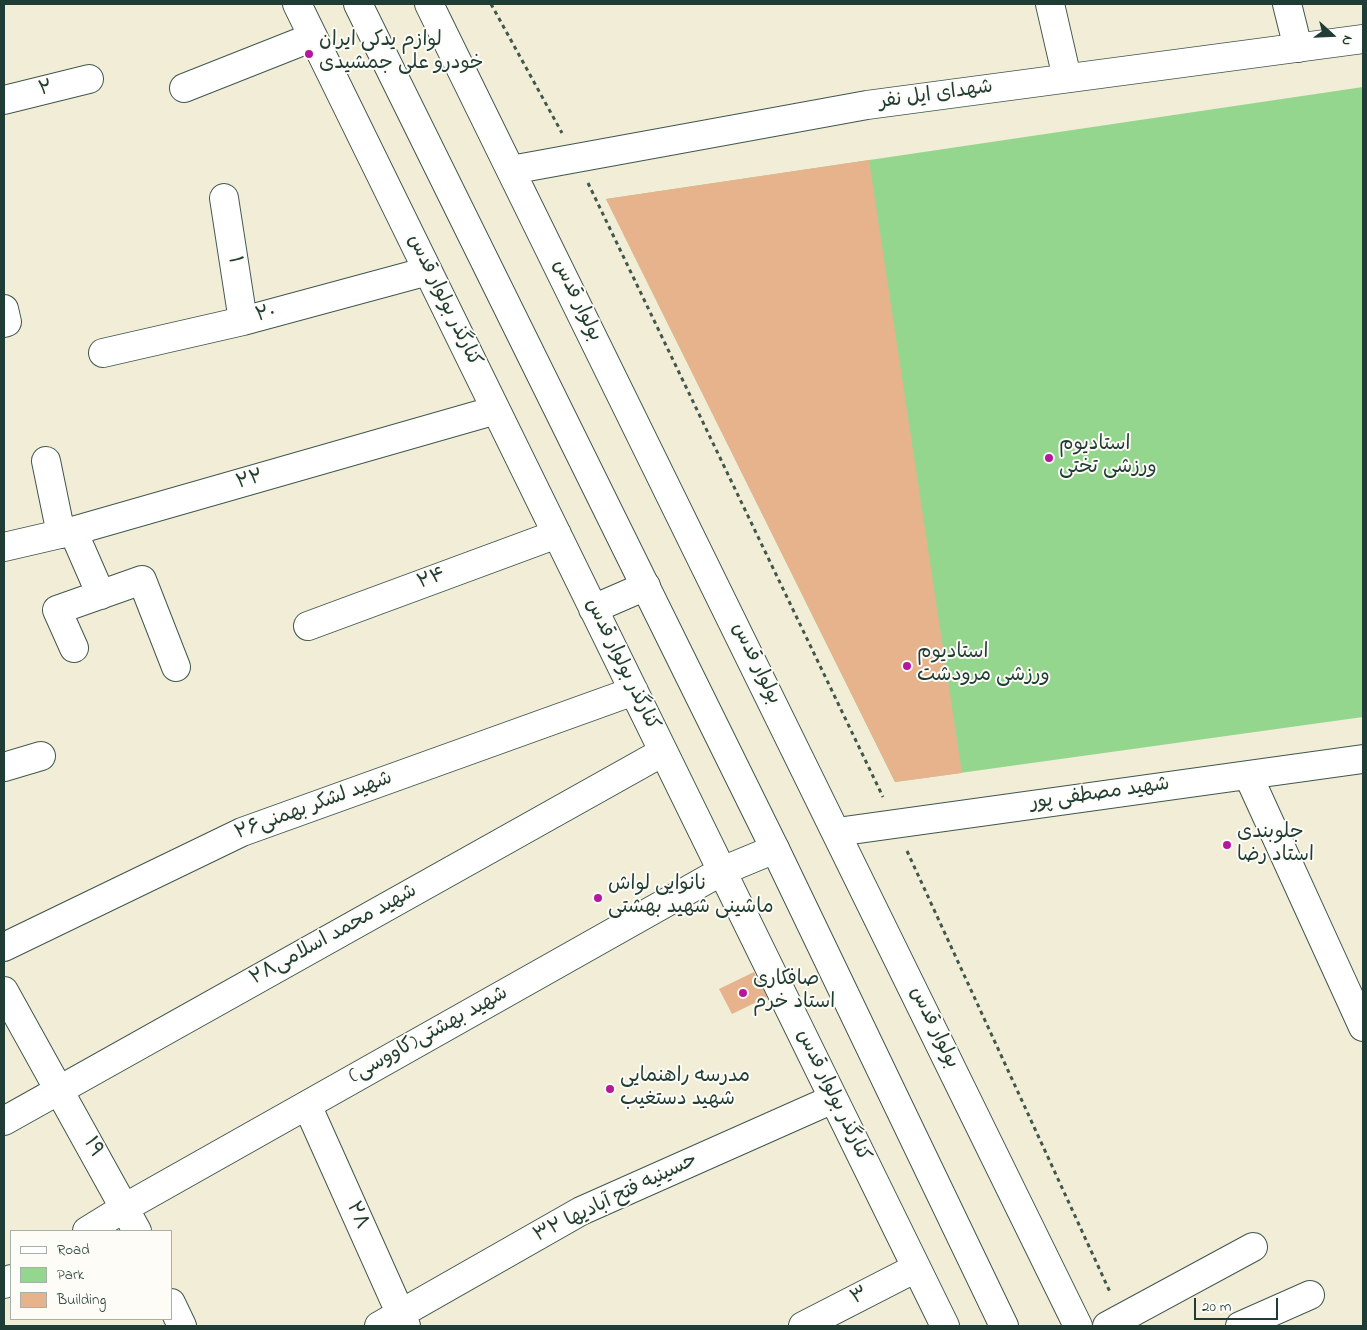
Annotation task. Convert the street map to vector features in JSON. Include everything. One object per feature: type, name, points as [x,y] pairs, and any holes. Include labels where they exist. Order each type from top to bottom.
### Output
[{"type":"street","name":"کنارگذر بولوار قدس","points":[[297,4],[945,1326]]},
{"type":"street","points":[[358,4],[775,848],[1004,1326]]},
{"type":"street","name":"بولوار قدس","points":[[429,4],[1078,1326]]},
{"type":"street","points":[[1050,4],[1067,78]]},
{"type":"street","points":[[1287,4],[1298,48]]},
{"type":"street","points":[[184,88],[313,37]]},
{"type":"street","name":"شهدای ایل نفر","points":[[511,170],[867,105],[1363,39]]},
{"type":"street","name":"۲","points":[[4,100],[89,80]]},
{"type":"street","name":"۱","points":[[224,198],[243,321]]},
{"type":"street","name":"۲۰","points":[[103,352],[243,321],[428,271]]},
{"type":"street","name":"۲۲","points":[[4,547],[67,533],[496,410]]},
{"type":"street","points":[[46,461],[67,533],[101,595]]},
{"type":"street","name":"۲۴","points":[[308,626],[556,534]]},
{"type":"street","points":[[74,648],[57,610],[142,580],[176,667]]},
{"type":"street","points":[[593,609],[646,586]]},
{"type":"street","name":"شهید لشکر بهمنی۲۶","points":[[4,947],[242,832],[634,691]]},
{"type":"street","name":"شهید محمد اسلامی۲۸","points":[[4,1121],[664,752]]},
{"type":"street","points":[[4,767],[40,756]]},
{"type":"street","name":"شهید مصطفی پور","points":[[837,832],[1363,759]]},
{"type":"street","points":[[1248,775],[1363,1027]]},
{"type":"street","name":"شهید بهشتی(کاووسی)","points":[[89,1230],[126,1207],[722,872],[775,848]]},
{"type":"street","name":"۱۹","points":[[4,991],[126,1207],[137,1230]]},
{"type":"street","name":"حسینیه فتح آبادیها ۳۲","points":[[395,1322],[581,1211],[833,1099]]},
{"type":"street","name":"۲۸","points":[[307,1105],[395,1322]]},
{"type":"street","points":[[1115,1322],[1253,1247]]},
{"type":"street","name":"۳","points":[[803,1326],[916,1268]]},
{"type":"street","points":[[1240,1326],[1310,1295]]},
{"type":"street","points":[[172,1305],[182,1326]]},
{"type":"path","points":[[490,4],[576,158],[896,823],[921,885],[1115,1322]]},
{"type":"green space","name":"استادیوم ورزشی تختی","points":[[1363,87],[1363,717],[895,782],[606,199]]},
{"type":"building","points":[[869,160],[962,773],[895,782],[606,199]]},
{"type":"building","name":"صافکاری استاد خرم","points":[[754,972],[767,997],[732,1014],[719,989]]},
{"type":"place","name":"لوازم یدکی ایران خودرو علی جمشیدی","points":[[309,54]]},
{"type":"place","name":"استادیوم ورزشی تختی","points":[[1049,458]]},
{"type":"place","name":"استادیوم ورزشی مرودشت","points":[[907,666]]},
{"type":"place","name":"جلوبندی استاد رضا","points":[[1227,845]]},
{"type":"place","name":"نانوایی لواش ماشینی شهید بهشتی","points":[[598,898]]},
{"type":"place","name":"صافکاری استاد خرم","points":[[743,993]]},
{"type":"place","name":"مدرسه راهنمایی شهید دستغیب","points":[[610,1089]]}]
